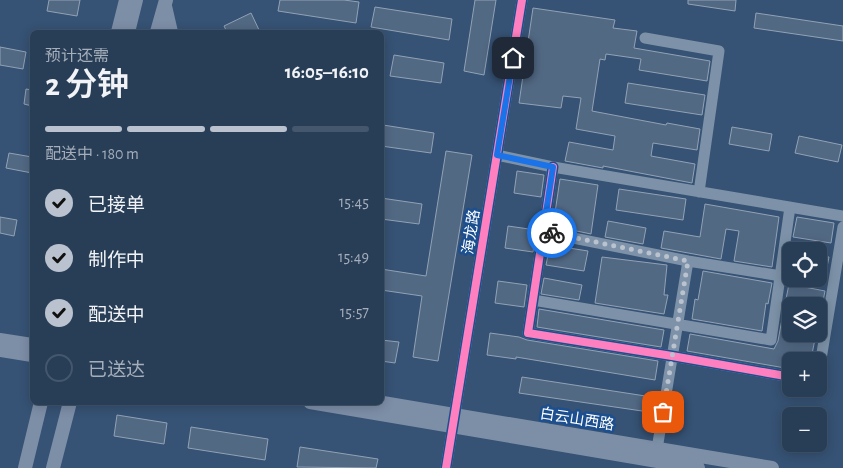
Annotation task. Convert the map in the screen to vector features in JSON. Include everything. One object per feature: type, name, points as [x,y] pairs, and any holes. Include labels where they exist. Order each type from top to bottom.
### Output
[{"type":"main road","points":[[118,30],[126,0]]},
{"type":"main road","points":[[128,30],[136,0]]},
{"type":"main road","points":[[159,30],[166,2]]},
{"type":"main road","points":[[166,2],[171,30]]},
{"type":"main road","points":[[0,340],[30,345]]},
{"type":"main road","points":[[0,350],[30,355]]},
{"type":"main road","name":"白云山西路","points":[[384,404],[454,421],[698,468]]},
{"type":"main road","points":[[25,468],[40,405]]},
{"type":"main road","points":[[53,468],[69,405]]},
{"type":"main road","name":"白云山西路","points":[[333,405],[657,449],[772,468]]},
{"type":"main road","points":[[15,468],[18,456],[32,436]]},
{"type":"street","name":"海龙路","points":[[446,468],[522,0]]},
{"type":"street","points":[[645,38],[719,51],[699,192]]},
{"type":"street","points":[[497,155],[553,167],[843,216]]},
{"type":"street","points":[[553,167],[528,333],[782,375]]},
{"type":"street","points":[[533,300],[771,340],[790,207]]},
{"type":"street","points":[[822,352],[843,227]]},
{"type":"street","points":[[543,232],[688,261],[781,276]]},
{"type":"street","points":[[657,449],[688,261]]},
{"type":"building","points":[[49,0],[80,0],[77,16],[47,11]]},
{"type":"building","points":[[280,0],[344,0],[359,2],[356,23],[278,11]]},
{"type":"building","points":[[475,0],[496,0],[484,75],[464,71]]},
{"type":"building","points":[[688,0],[736,0],[735,11],[688,4]]},
{"type":"building","points":[[375,7],[452,19],[449,40],[371,27]]},
{"type":"building","points":[[533,8],[615,20],[613,28],[637,31],[634,48],[710,61],[707,81],[639,70],[641,59],[606,54],[605,60],[600,59],[592,111],[666,125],[667,123],[700,129],[697,150],[653,143],[651,156],[695,164],[692,183],[603,166],[603,168],[565,161],[569,142],[613,150],[615,136],[576,129],[581,98],[563,96],[561,108],[519,103]]},
{"type":"building","points":[[251,13],[259,30],[226,30],[224,26]]},
{"type":"building","points":[[756,13],[843,26],[843,41],[754,28]]},
{"type":"building","points":[[0,47],[26,52],[23,69],[0,65]]},
{"type":"building","points":[[394,55],[444,63],[441,83],[390,76]]},
{"type":"building","points":[[628,83],[705,95],[702,115],[625,103]]},
{"type":"building","points":[[26,89],[30,90],[30,106],[24,104]]},
{"type":"building","points":[[384,125],[434,133],[431,153],[384,146]]},
{"type":"building","points":[[732,127],[772,134],[769,151],[729,144]]},
{"type":"building","points":[[799,136],[842,145],[838,162],[795,153]]},
{"type":"building","points":[[446,151],[472,155],[438,361],[413,357],[422,296],[384,290],[384,269],[426,276]]},
{"type":"building","points":[[9,153],[30,157],[30,173],[6,168]]},
{"type":"building","points":[[517,171],[544,175],[541,197],[514,193]]},
{"type":"building","points":[[560,179],[598,185],[591,234],[553,226]]},
{"type":"building","points":[[619,189],[686,199],[683,220],[616,210]]},
{"type":"building","points":[[384,198],[422,204],[419,224],[384,219]]},
{"type":"building","points":[[705,204],[779,217],[772,267],[734,261],[739,231],[726,229],[721,259],[661,248],[664,231],[700,237]]},
{"type":"building","points":[[0,217],[17,220],[14,236],[0,233]]},
{"type":"building","points":[[797,217],[834,223],[831,243],[793,237]]},
{"type":"building","points":[[608,221],[646,228],[643,244],[605,237]]},
{"type":"building","points":[[508,226],[536,230],[533,252],[505,248]]},
{"type":"building","points":[[550,245],[588,251],[584,271],[546,265]]},
{"type":"building","points":[[602,257],[667,265],[664,295],[668,295],[664,314],[595,303]]},
{"type":"building","points":[[703,271],[772,283],[768,304],[766,303],[762,331],[692,319],[695,299],[698,300]]},
{"type":"building","points":[[544,278],[582,285],[579,300],[541,294]]},
{"type":"building","points":[[498,281],[527,285],[524,307],[495,303]]},
{"type":"building","points":[[788,287],[804,287],[825,291],[824,297],[786,297]]},
{"type":"building","points":[[539,309],[664,330],[661,347],[537,327]]},
{"type":"building","points":[[782,319],[782,342],[814,342],[812,352],[782,352],[782,367],[687,351],[690,334],[774,349],[778,341]]},
{"type":"building","points":[[490,333],[658,361],[655,380],[516,357],[516,359],[487,355]]},
{"type":"building","points":[[384,340],[399,342],[395,363],[384,361]]},
{"type":"building","points":[[522,377],[652,397],[649,412],[519,393]]},
{"type":"building","points":[[117,415],[167,423],[164,444],[114,436]]},
{"type":"building","points":[[191,427],[268,439],[265,460],[188,448]]},
{"type":"building","points":[[300,447],[378,459],[376,468],[297,467]]},
{"type":"cycle path","points":[[446,468],[522,0]]},
{"type":"cycle path","points":[[553,167],[528,333],[782,375]]},
{"type":"way so far","points":[[552,233],[688,261],[663,412]]},
{"type":"route","points":[[513,58],[497,155],[553,167],[543,232],[552,233]]}]
